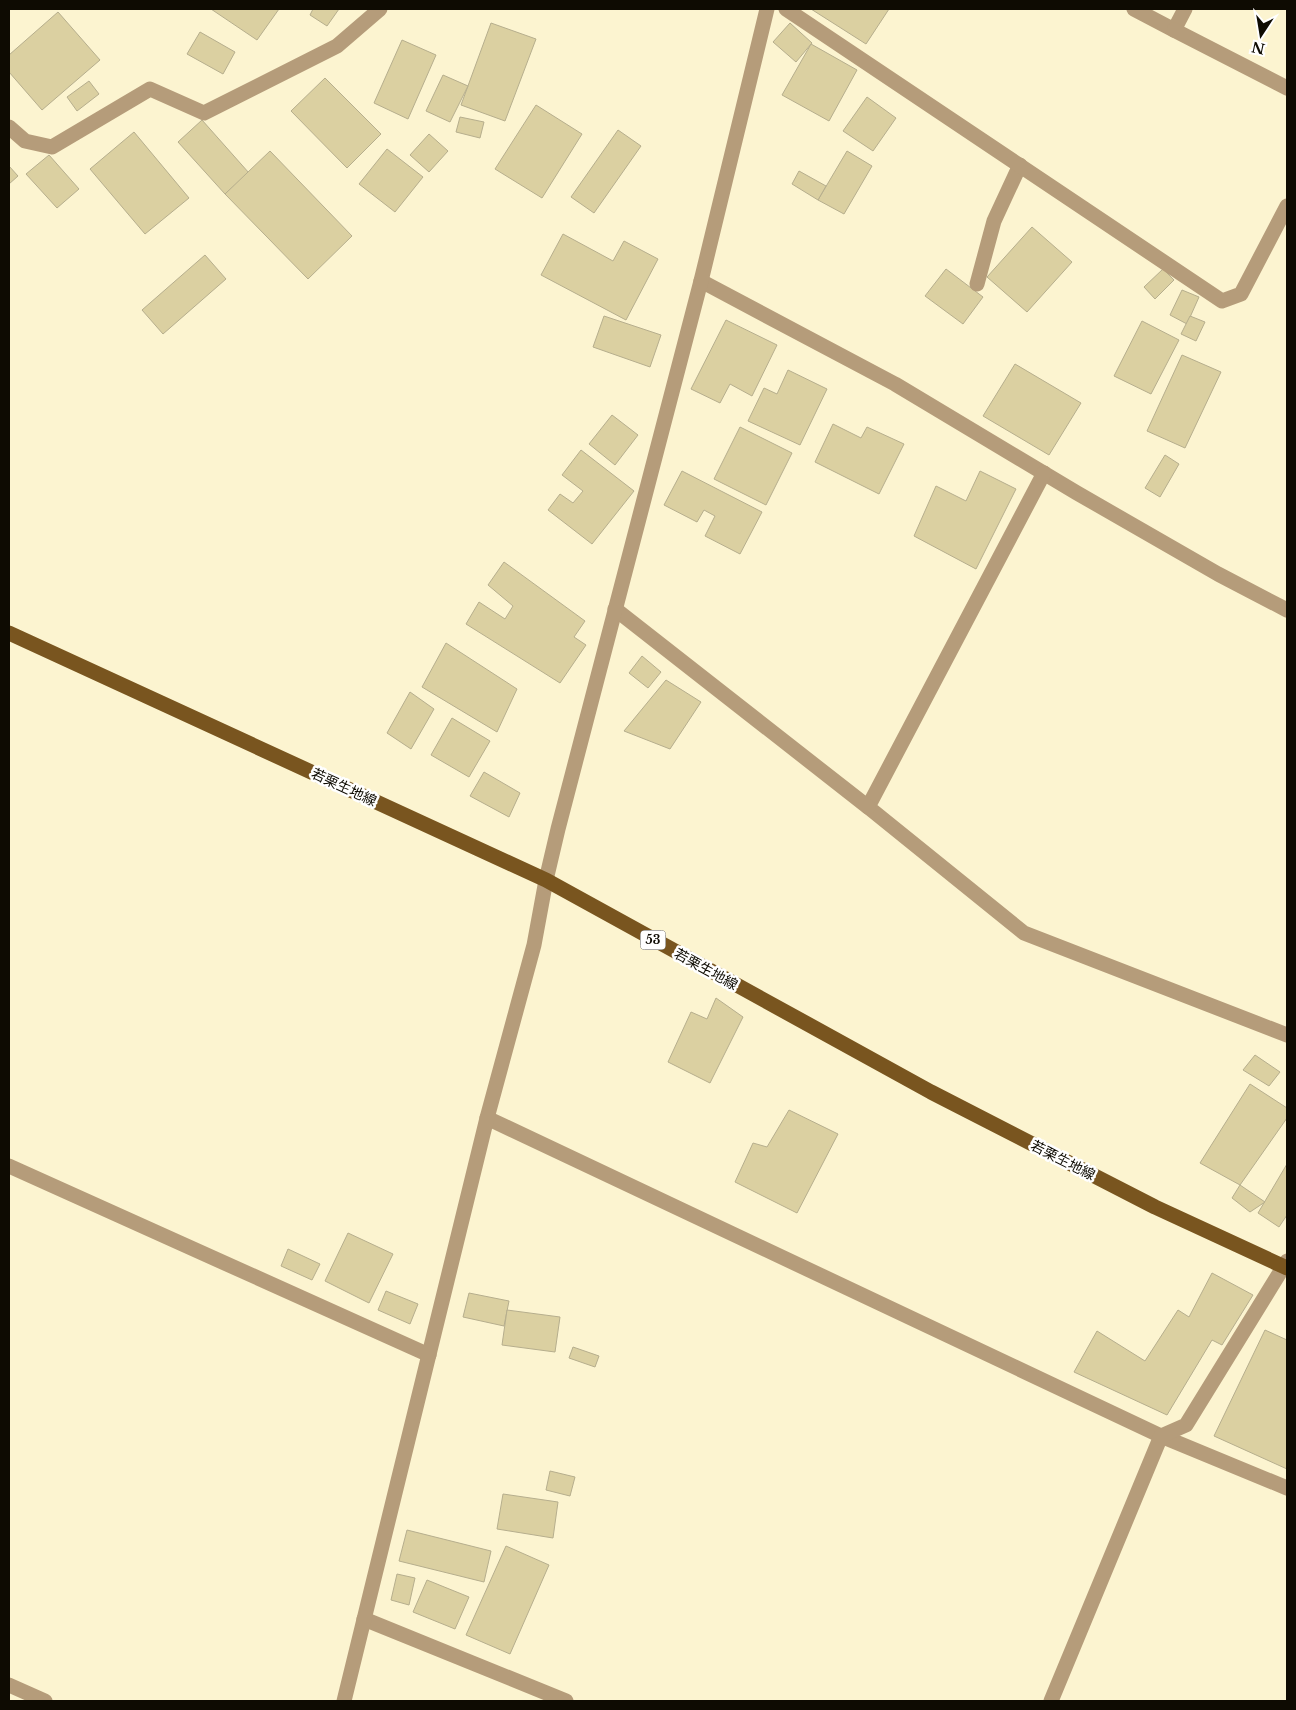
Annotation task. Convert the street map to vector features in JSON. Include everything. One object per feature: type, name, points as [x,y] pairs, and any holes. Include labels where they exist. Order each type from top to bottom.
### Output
[{"type":"main road","name":"若栗生地線","points":[[9,633],[546,880],[931,1092],[1155,1207],[1286,1265]]},
{"type":"street","points":[[9,127],[25,141],[52,147],[150,89],[204,113],[337,46],[380,9]]},
{"type":"street","points":[[344,1701],[486,1118],[534,945],[546,880],[701,281],[767,9]]},
{"type":"street","points":[[786,9],[1222,300],[1241,294],[1287,206]]},
{"type":"street","points":[[1134,9],[1287,88]]},
{"type":"street","points":[[1174,30],[1185,9]]},
{"type":"street","points":[[977,284],[994,221],[1020,165]]},
{"type":"street","points":[[701,281],[895,384],[1218,574],[1287,610]]},
{"type":"street","points":[[868,807],[1044,473]]},
{"type":"street","points":[[616,610],[868,807],[1024,933],[1287,1035]]},
{"type":"street","points":[[486,1118],[1161,1436],[1287,1488]]},
{"type":"street","points":[[9,1166],[429,1354]]},
{"type":"street","points":[[1051,1701],[1161,1436],[1186,1425],[1286,1265]]},
{"type":"street","points":[[364,1619],[566,1701]]},
{"type":"street","points":[[9,1685],[45,1701]]},
{"type":"building","points":[[211,9],[279,9],[257,40]]},
{"type":"building","points":[[313,9],[339,9],[327,26],[310,15]]},
{"type":"building","points":[[811,9],[889,9],[866,44]]},
{"type":"building","points":[[58,12],[100,60],[42,110],[9,72],[9,55]]},
{"type":"building","points":[[491,23],[536,39],[505,121],[461,105]]},
{"type":"building","points":[[790,23],[812,43],[796,62],[773,42]]},
{"type":"building","points":[[200,32],[235,52],[223,74],[187,54]]},
{"type":"building","points":[[402,40],[436,55],[408,119],[374,103]]},
{"type":"building","points":[[811,44],[857,70],[829,121],[782,95]]},
{"type":"building","points":[[443,75],[468,86],[450,122],[426,111]]},
{"type":"building","points":[[325,78],[381,134],[347,168],[291,111]]},
{"type":"building","points":[[89,81],[99,94],[77,111],[67,97]]},
{"type":"building","points":[[867,97],[896,118],[873,151],[843,131]]},
{"type":"building","points":[[536,105],[582,134],[542,198],[495,169]]},
{"type":"building","points":[[460,117],[484,122],[480,138],[456,132]]},
{"type":"building","points":[[202,120],[249,173],[225,194],[178,142]]},
{"type":"building","points":[[618,130],[641,146],[594,213],[571,197]]},
{"type":"building","points":[[134,132],[189,198],[145,234],[90,169]]},
{"type":"building","points":[[429,134],[448,151],[429,172],[410,155]]},
{"type":"building","points":[[387,149],[423,177],[395,212],[359,184]]},
{"type":"building","points":[[270,151],[352,236],[308,279],[225,194]]},
{"type":"building","points":[[847,151],[872,166],[844,214],[818,200]]},
{"type":"building","points":[[49,155],[79,189],[57,208],[26,174]]},
{"type":"building","points":[[9,166],[18,176],[9,184]]},
{"type":"building","points":[[799,171],[826,186],[818,200],[792,184]]},
{"type":"building","points":[[1032,227],[1072,262],[1027,312],[987,277]]},
{"type":"building","points":[[563,234],[613,261],[624,241],[658,259],[626,320],[541,275]]},
{"type":"building","points":[[205,255],[226,279],[163,334],[142,310]]},
{"type":"building","points":[[946,269],[983,297],[963,324],[925,296]]},
{"type":"building","points":[[1163,269],[1174,280],[1155,299],[1144,287]]},
{"type":"building","points":[[1182,290],[1199,297],[1187,324],[1170,315]]},
{"type":"building","points":[[604,316],[661,335],[650,367],[593,347]]},
{"type":"building","points":[[1190,316],[1205,322],[1196,341],[1181,334]]},
{"type":"building","points":[[726,320],[777,345],[752,396],[730,384],[720,403],[691,389]]},
{"type":"building","points":[[1142,321],[1179,340],[1151,394],[1114,376]]},
{"type":"building","points":[[1182,355],[1221,372],[1185,448],[1147,431]]},
{"type":"building","points":[[1015,364],[1081,403],[1049,455],[983,416]]},
{"type":"building","points":[[788,370],[827,389],[800,445],[748,421],[764,388],[777,394]]},
{"type":"building","points":[[612,415],[638,435],[615,465],[589,444]]},
{"type":"building","points":[[833,424],[861,438],[867,427],[904,444],[879,494],[815,462]]},
{"type":"building","points":[[740,427],[792,453],[766,505],[714,479]]},
{"type":"building","points":[[581,450],[634,491],[592,544],[548,510],[560,494],[573,503],[583,491],[562,475]]},
{"type":"building","points":[[1165,455],[1179,464],[1160,497],[1145,488]]},
{"type":"building","points":[[682,471],[762,512],[740,554],[705,536],[715,516],[704,510],[697,522],[664,505]]},
{"type":"building","points":[[980,471],[1016,489],[976,569],[914,536],[936,486],[966,501]]},
{"type":"building","points":[[504,562],[585,621],[574,637],[586,645],[560,683],[466,624],[479,602],[505,619],[513,606],[488,585]]},
{"type":"building","points":[[446,643],[517,689],[497,732],[422,687]]},
{"type":"building","points":[[642,656],[661,672],[648,688],[629,673]]},
{"type":"building","points":[[666,680],[701,702],[670,749],[624,731]]},
{"type":"building","points":[[410,692],[434,709],[411,749],[387,733]]},
{"type":"building","points":[[452,718],[490,741],[469,777],[431,755]]},
{"type":"building","points":[[484,772],[520,793],[509,817],[470,796]]},
{"type":"building","points":[[716,998],[743,1017],[710,1083],[668,1062],[691,1012],[707,1019]]},
{"type":"building","points":[[1255,1055],[1280,1072],[1269,1086],[1243,1070]]},
{"type":"building","points":[[1250,1084],[1287,1108],[1287,1118],[1240,1185],[1200,1163]]},
{"type":"building","points":[[789,1110],[838,1134],[797,1213],[735,1182],[753,1143],[767,1147]]},
{"type":"building","points":[[1287,1164],[1287,1215],[1279,1227],[1258,1213]]},
{"type":"building","points":[[1240,1185],[1265,1202],[1250,1212],[1232,1198]]},
{"type":"building","points":[[348,1233],[393,1254],[369,1303],[325,1281]]},
{"type":"building","points":[[288,1249],[320,1264],[312,1280],[281,1266]]},
{"type":"building","points":[[1212,1273],[1253,1295],[1222,1345],[1212,1340],[1167,1415],[1074,1372],[1097,1331],[1145,1361],[1178,1310],[1189,1317]]},
{"type":"building","points":[[386,1291],[418,1304],[410,1324],[378,1310]]},
{"type":"building","points":[[469,1293],[509,1301],[504,1326],[463,1317]]},
{"type":"building","points":[[507,1310],[560,1317],[555,1352],[502,1345]]},
{"type":"building","points":[[1265,1330],[1287,1340],[1287,1469],[1214,1436]]},
{"type":"building","points":[[573,1347],[599,1356],[595,1367],[569,1358]]},
{"type":"building","points":[[550,1471],[575,1477],[570,1496],[546,1490]]},
{"type":"building","points":[[503,1494],[558,1502],[553,1538],[497,1529]]},
{"type":"building","points":[[407,1530],[491,1551],[484,1582],[399,1561]]},
{"type":"building","points":[[506,1546],[549,1565],[510,1654],[466,1635]]},
{"type":"building","points":[[397,1574],[415,1578],[409,1605],[391,1600]]},
{"type":"building","points":[[427,1580],[469,1597],[455,1629],[413,1612]]}]
